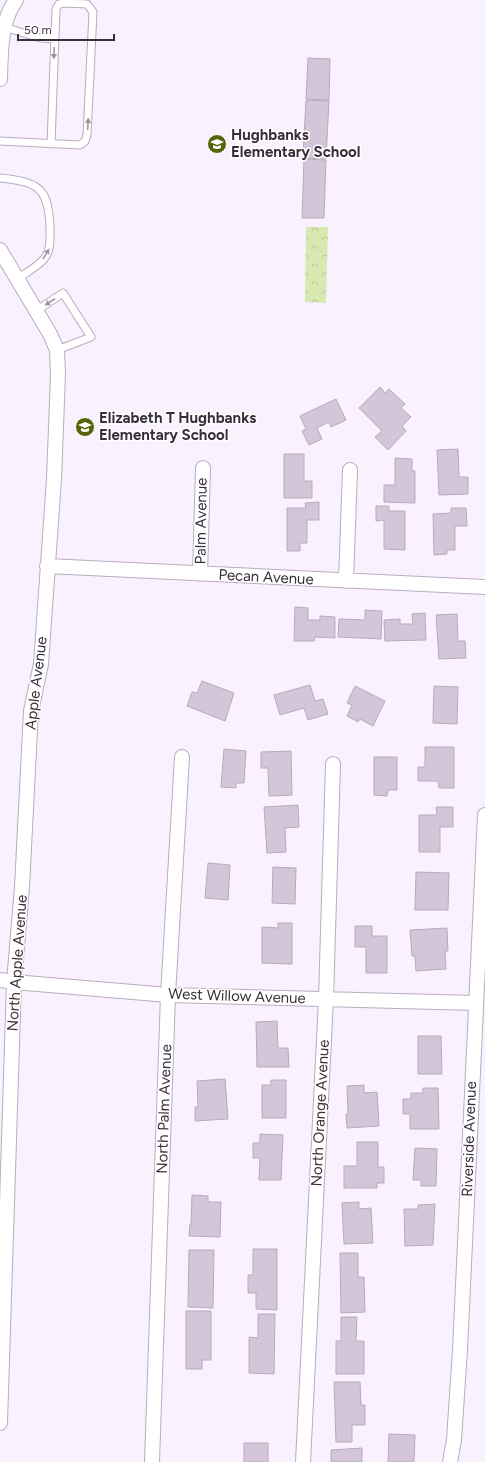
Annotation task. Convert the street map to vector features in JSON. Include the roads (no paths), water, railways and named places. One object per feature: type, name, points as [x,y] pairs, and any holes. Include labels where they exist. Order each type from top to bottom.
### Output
[{"type":"street","points":[[0,79],[4,27],[8,14],[16,0]]},
{"type":"street","points":[[0,250],[50,334],[57,350]]},
{"type":"street","name":"Apple Avenue","points":[[22,887],[31,711],[41,664],[54,479],[58,374],[57,350]]},
{"type":"street","name":"Palm Avenue","points":[[200,574],[203,468]]},
{"type":"street","points":[[346,581],[350,470]]},
{"type":"street","name":"Pecan Avenue","points":[[47,566],[485,587]]},
{"type":"street","name":"North Palm Avenue","points":[[152,1462],[168,995],[182,757]]},
{"type":"street","name":"North Orange Avenue","points":[[303,1462],[326,999],[333,764]]},
{"type":"street","name":"Riverside Avenue","points":[[450,1462],[454,1440],[460,1350],[475,1003],[485,815]]},
{"type":"street","name":"North Apple Avenue","points":[[0,1423],[14,982],[22,887]]},
{"type":"street","name":"West Willow Avenue","points":[[0,980],[168,995],[475,1003]]},
{"type":"lane","points":[[0,141],[51,144],[80,145],[85,141],[87,135],[93,12],[87,4],[64,3],[59,4],[56,9],[51,144]]},
{"type":"lane","points":[[4,27],[40,38],[55,38]]},
{"type":"lane","points":[[0,178],[22,180],[34,185],[46,198],[50,208],[50,248],[45,258],[32,270],[17,279]]},
{"type":"lane","points":[[36,311],[63,293],[91,337],[57,350]]},
{"type":"place","name":"Hughbanks Elementary School","points":[[217,144]]},
{"type":"place","name":"Elizabeth T Hughbanks Elementary School","points":[[85,427]]}]
